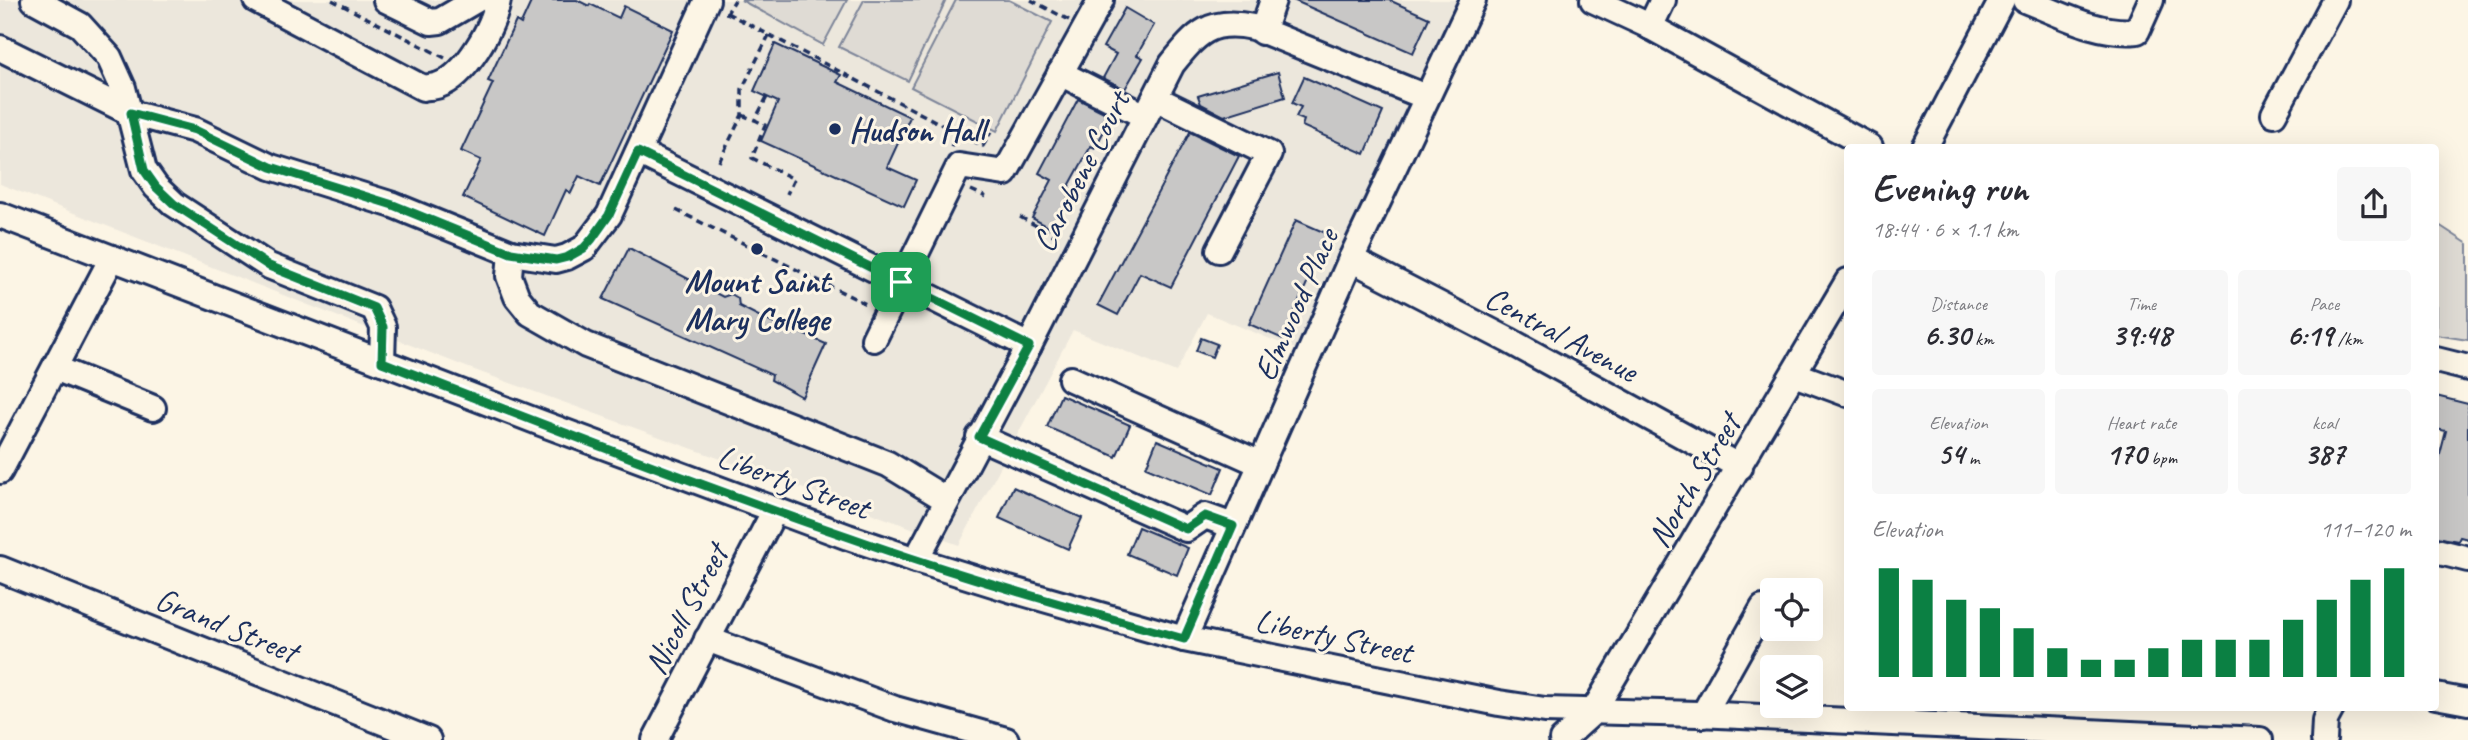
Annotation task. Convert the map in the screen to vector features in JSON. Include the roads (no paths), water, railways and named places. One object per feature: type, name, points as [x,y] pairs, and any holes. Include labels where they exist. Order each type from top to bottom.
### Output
[{"type":"street","points":[[34,0],[80,24],[109,57],[131,113],[144,170],[156,187],[174,204],[269,266],[374,308],[383,327],[382,362]]},
{"type":"street","points":[[256,0],[423,88],[441,85],[476,51],[498,0]]},
{"type":"street","points":[[386,0],[431,22],[440,21],[477,0]]},
{"type":"street","points":[[874,339],[959,166],[1005,173],[1101,0]]},
{"type":"street","points":[[1262,32],[1273,0]]},
{"type":"street","name":"Elmwood Place","points":[[1184,639],[1351,260],[1473,0]]},
{"type":"street","points":[[1593,0],[1650,27],[1864,144]]},
{"type":"street","points":[[1650,27],[1663,0]]},
{"type":"street","points":[[1927,144],[2002,0]]},
{"type":"street","points":[[2025,0],[2098,29],[2126,32],[2137,31],[2151,0]]},
{"type":"street","points":[[2274,114],[2335,0]]},
{"type":"street","points":[[0,48],[131,113],[195,130],[271,167],[393,205],[511,253],[556,260],[584,248],[609,215],[638,152],[717,7]]},
{"type":"street","name":"Carobene Court","points":[[916,560],[1029,346],[1172,64],[1193,38],[1214,25],[1235,24],[1262,32],[1426,97]]},
{"type":"street","points":[[1060,73],[1269,154],[1219,250]]},
{"type":"street","points":[[638,152],[1029,346]]},
{"type":"street","name":"Liberty Street","points":[[0,215],[775,510],[916,560],[1184,639],[1545,710],[1703,715],[2027,735],[2260,740]]},
{"type":"street","points":[[511,253],[509,276],[517,297],[530,313],[586,345],[888,464],[947,500]]},
{"type":"street","points":[[0,471],[112,258]]},
{"type":"street","name":"Central Avenue","points":[[1351,260],[1508,341],[1740,467]]},
{"type":"street","name":"North Street","points":[[1562,740],[1593,712],[1844,288]]},
{"type":"street","points":[[2439,361],[2468,368]]},
{"type":"street","points":[[55,368],[153,408]]},
{"type":"street","points":[[1794,374],[1844,393]]},
{"type":"street","points":[[1071,379],[1261,464]]},
{"type":"street","points":[[979,437],[1186,529],[1205,516],[1233,526]]},
{"type":"street","name":"Nicoll Street","points":[[655,740],[775,510]]},
{"type":"street","points":[[2439,552],[2468,559]]},
{"type":"street","name":"Grand Street","points":[[0,569],[428,740]]},
{"type":"street","points":[[1703,715],[1760,613]]},
{"type":"street","points":[[707,639],[895,709],[1006,740]]},
{"type":"street","points":[[2439,697],[2468,702]]},
{"type":"street","points":[[2324,740],[2325,720],[2330,711]]},
{"type":"place","name":"Hudson Hall","points":[[835,129]]},
{"type":"place","name":"Mount Saint Mary College","points":[[757,249]]}]
